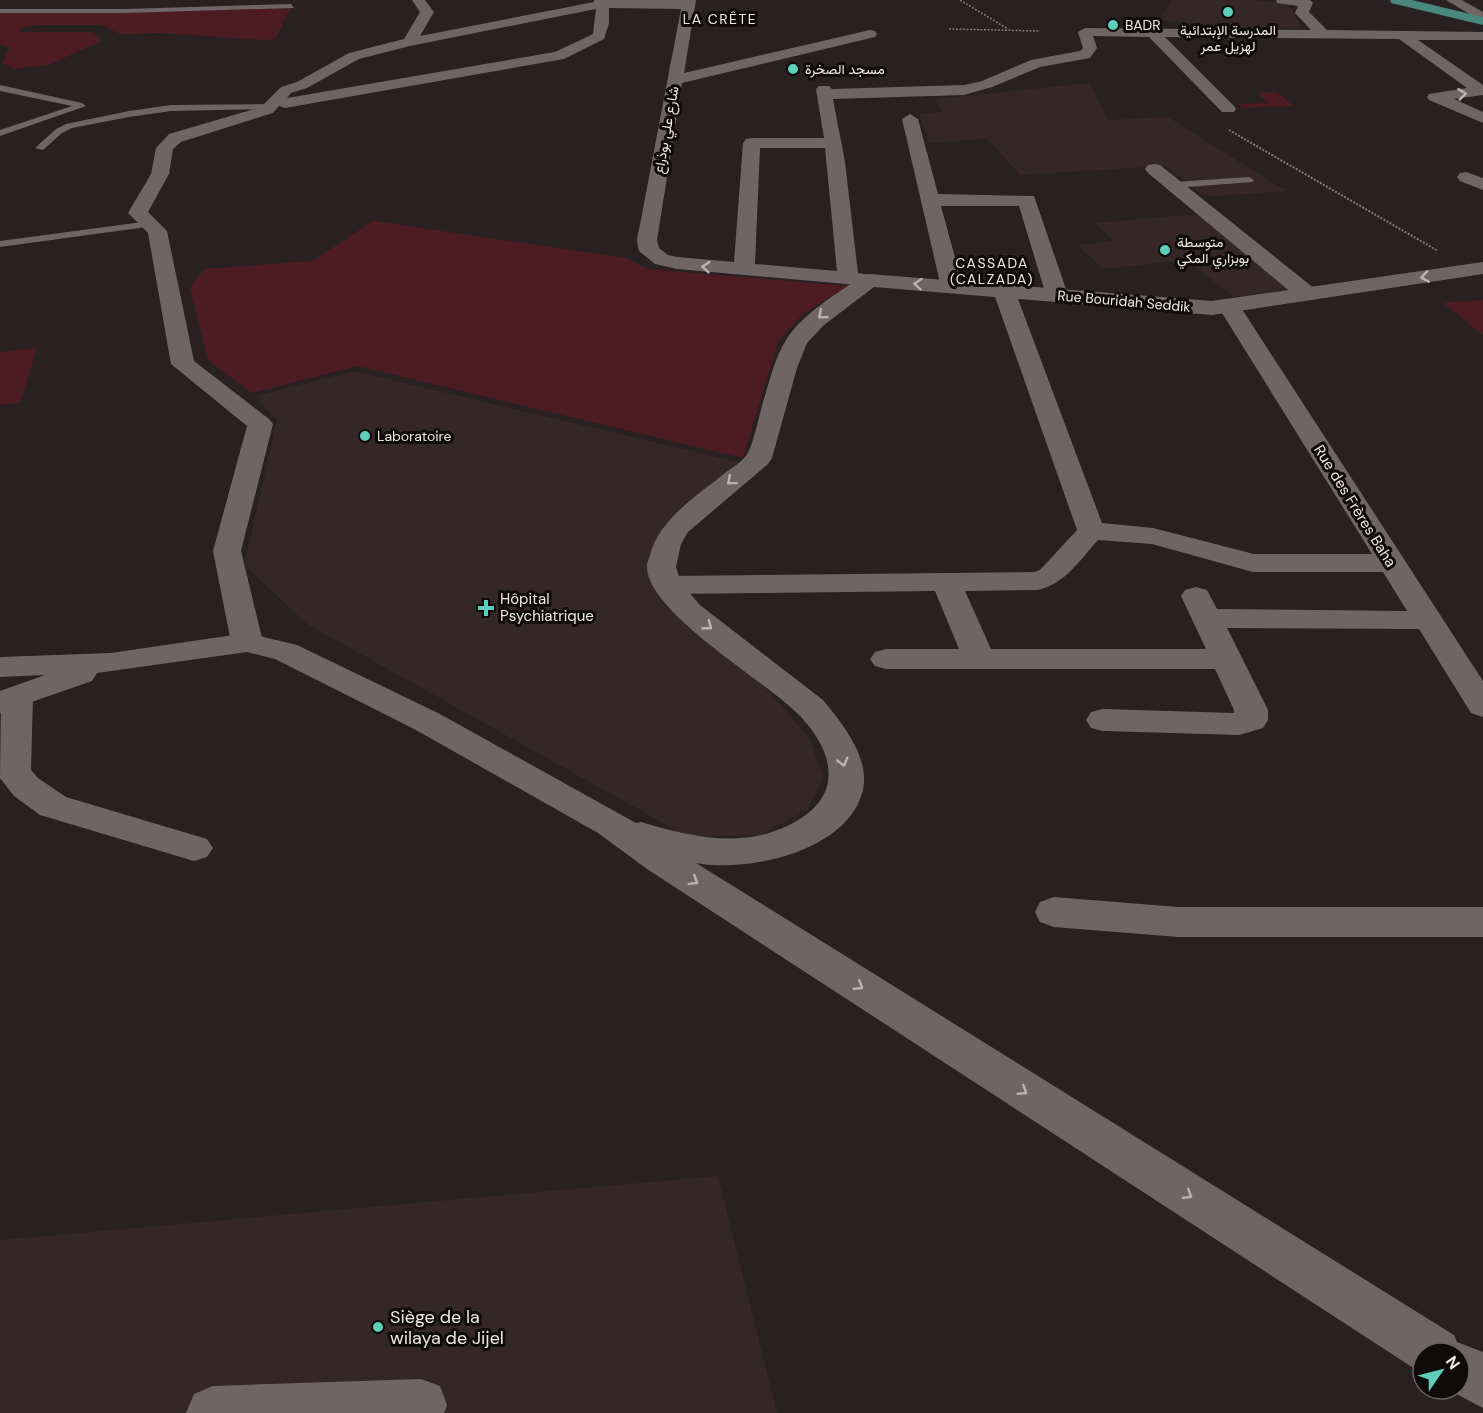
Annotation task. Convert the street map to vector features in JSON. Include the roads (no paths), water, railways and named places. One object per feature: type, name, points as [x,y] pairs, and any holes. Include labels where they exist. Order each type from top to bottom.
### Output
[{"type":"main road","points":[[1396,0],[1431,10],[1483,20]]},
{"type":"street","points":[[409,42],[427,12],[418,0]]},
{"type":"street","points":[[1282,0],[1306,3],[1302,13],[1323,34]]},
{"type":"street","points":[[302,85],[354,56],[409,42],[602,2],[689,2]]},
{"type":"street","points":[[271,106],[554,57],[599,36],[602,28],[602,2]]},
{"type":"street","name":"شارع علي بوذراع","points":[[656,257],[648,249],[647,240],[689,2]]},
{"type":"street","points":[[1431,10],[1457,2],[1483,20]]},
{"type":"street","points":[[485,28],[512,7]]},
{"type":"street","points":[[568,35],[602,28]]},
{"type":"street","points":[[611,824],[668,844],[701,851],[733,853],[756,850],[796,837],[815,826],[835,807],[845,792],[846,775],[841,753],[822,720],[811,708],[689,611],[667,585],[661,567],[667,544],[677,527],[759,458],[786,369],[797,341],[858,279],[824,92],[918,93],[972,88],[1036,63],[1084,55],[1090,48],[1085,32],[1483,36]]},
{"type":"street","points":[[1152,32],[1228,109]]},
{"type":"street","points":[[675,80],[870,34]]},
{"type":"street","points":[[1402,35],[1480,91],[1435,97],[1483,118]]},
{"type":"street","points":[[1440,62],[1462,62]]},
{"type":"street","points":[[247,642],[227,551],[260,424],[183,364],[157,231],[138,213],[160,174],[165,148],[175,138],[267,110],[286,90],[348,76]]},
{"type":"street","points":[[910,119],[952,287]]},
{"type":"street","points":[[744,270],[752,143],[832,143]]},
{"type":"street","points":[[1154,169],[1307,294]]},
{"type":"street","points":[[930,200],[1027,200],[1057,295]]},
{"type":"street","name":"Rue Bouridah Seddik","points":[[656,257],[673,263],[744,270],[1212,308],[1476,269]]},
{"type":"street","points":[[1004,291],[1062,447],[1090,531]]},
{"type":"street","name":"Rue des Frères Baha","points":[[1228,305],[1483,706]]},
{"type":"street","points":[[667,585],[1038,581],[1050,576],[1090,531]]},
{"type":"street","points":[[1090,531],[1153,536],[1253,563],[1391,563]]},
{"type":"street","points":[[946,581],[979,659]]},
{"type":"street","points":[[1103,720],[1239,724],[1251,720],[1251,710],[1201,607],[1329,621],[1428,620]]},
{"type":"street","points":[[194,848],[53,806],[26,787],[14,772],[6,689],[111,663],[247,642],[286,652],[428,722],[611,824],[670,866],[1417,1341]]},
{"type":"street","points":[[886,659],[1226,659]]},
{"type":"street","points":[[1054,912],[1178,922],[1483,922]]},
{"type":"street","points":[[213,1413],[421,1405]]},
{"type":"lane","points":[[0,11],[124,11],[291,6]]},
{"type":"lane","points":[[0,87],[82,106],[0,133]]},
{"type":"lane","points":[[40,148],[59,131],[69,126],[140,116],[171,108],[271,106]]},
{"type":"lane","points":[[1174,185],[1250,180]]},
{"type":"lane","points":[[0,244],[150,224]]},
{"type":"place","name":"المدرسة الإبتدائية لهزيل عمر","points":[[1228,12]]},
{"type":"place","name":"BADR","points":[[1113,25]]},
{"type":"place","name":"مسجد الصخرة","points":[[793,69]]},
{"type":"place","name":"متوسطة بوبزاري المكي","points":[[1165,250]]},
{"type":"place","name":"Laboratoire","points":[[365,436]]},
{"type":"place","name":"Hôpital Psychiatrique","points":[[486,608]]},
{"type":"place","name":"Siège de la wilaya de Jijel","points":[[378,1327]]},
{"type":"district","name":"LA CRÊTE","points":[[720,19]]},
{"type":"district","name":"CASSADA (CALZADA)","points":[[992,272]]}]
